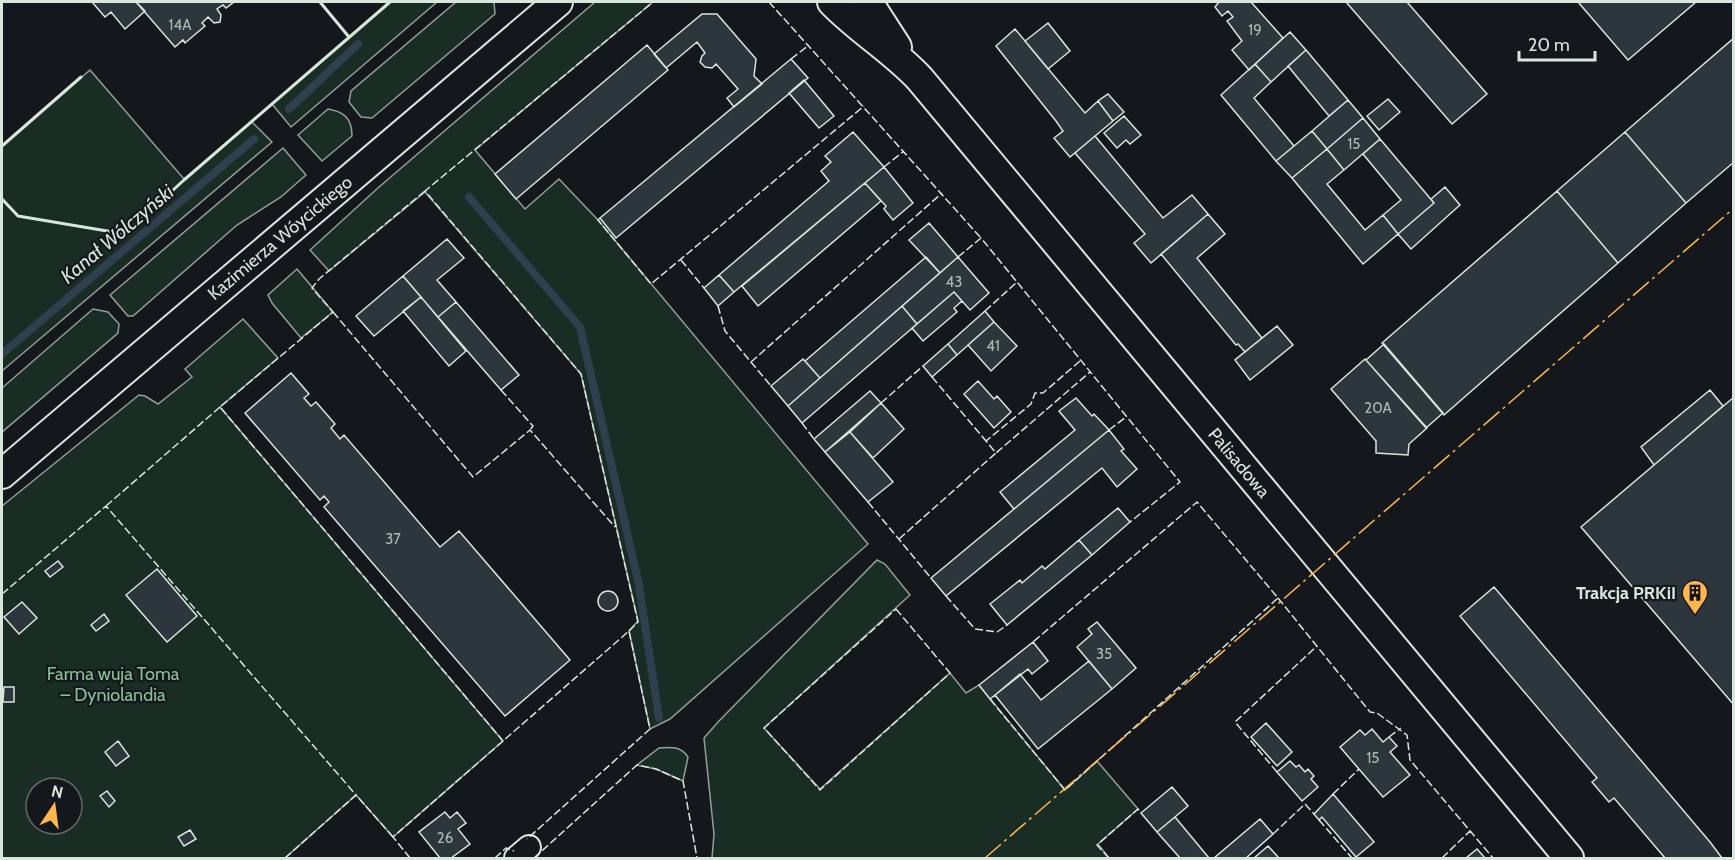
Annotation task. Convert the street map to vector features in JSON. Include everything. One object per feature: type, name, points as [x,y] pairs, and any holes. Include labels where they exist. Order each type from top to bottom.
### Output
[{"type":"street","name":"Kazimierza Wóycickiego","points":[[2,474],[558,2]]},
{"type":"street","name":"Palisadowa","points":[[832,2],[844,15],[909,67]]},
{"type":"street","name":"Palisadowa","points":[[868,2],[909,67],[1569,858]]},
{"type":"green space","points":[[390,2],[437,2],[291,127],[272,104]]},
{"type":"green space","points":[[456,2],[494,2],[495,14],[372,118],[361,117],[349,102],[351,91]]},
{"type":"green space","points":[[595,2],[653,2],[475,150],[525,209],[559,179],[598,220],[868,544],[670,719],[650,729],[629,631],[638,621],[581,374],[425,192],[329,271],[310,250],[379,187]]},
{"type":"green space","points":[[90,70],[184,179],[252,122],[272,142],[2,371],[2,146]]},
{"type":"green space","points":[[328,109],[346,117],[351,125],[352,136],[322,161],[298,135]]},
{"type":"green space","points":[[283,148],[306,175],[281,197],[237,225],[133,316],[128,316],[110,295]]},
{"type":"green space","points":[[297,269],[333,312],[301,338],[268,295]]},
{"type":"green space","points":[[93,309],[108,312],[119,324],[118,333],[2,432],[2,388]]},
{"type":"green space","name":"Farma wuja Toma – Dyniolandia","points":[[243,319],[278,358],[220,407],[503,741],[393,837],[356,795],[285,858],[2,858],[2,506],[139,395],[158,404],[192,377],[185,369]]},
{"type":"green space","points":[[877,560],[885,564],[910,595],[764,728],[820,789],[950,673],[966,693],[979,685],[1065,790],[1097,761],[1138,809],[1098,844],[1109,858],[712,858],[714,834],[704,738]]},
{"type":"green space","points":[[659,748],[679,749],[688,757],[683,781],[656,769],[637,765]]},
{"type":"building","points":[[92,2],[136,2],[145,11],[125,29],[111,12],[105,17]]},
{"type":"building","points":[[136,2],[234,2],[226,8],[223,5],[217,9],[221,15],[220,22],[214,23],[208,17],[202,23],[205,26],[185,43],[183,40],[175,47]]},
{"type":"building","points":[[1219,2],[1251,2],[1283,38],[1249,70],[1232,50],[1242,41],[1227,21],[1233,17],[1228,11],[1222,16],[1215,7]]},
{"type":"building","points":[[1346,2],[1407,2],[1487,94],[1452,124]]},
{"type":"building","points":[[1578,2],[1696,2],[1628,60]]},
{"type":"building","points":[[702,14],[717,14],[756,59],[754,76],[762,84],[734,107],[727,98],[738,89],[716,64],[712,68],[705,67],[700,62],[705,53],[697,42],[666,68],[654,54]]},
{"type":"building","points":[[1048,23],[1070,51],[1048,69],[1025,41]]},
{"type":"building","points":[[1015,29],[1085,113],[1098,101],[1113,121],[1070,157],[1054,138],[1063,131],[996,46]]},
{"type":"building","points":[[1290,32],[1306,50],[1271,82],[1255,64]]},
{"type":"building","points":[[1734,38],[1734,162],[1686,203],[1625,132]]},
{"type":"building","points":[[647,45],[668,70],[516,199],[495,174]]},
{"type":"building","points":[[1306,50],[1348,100],[1329,116],[1288,66]]},
{"type":"building","points":[[791,59],[808,78],[616,238],[600,218]]},
{"type":"building","points":[[1255,64],[1271,82],[1254,98],[1294,146],[1276,161],[1221,95]]},
{"type":"building","points":[[804,80],[834,116],[819,128],[789,93]]},
{"type":"building","points":[[1108,94],[1124,112],[1113,121],[1098,101]]},
{"type":"building","points":[[1388,99],[1400,112],[1379,130],[1367,116]]},
{"type":"building","points":[[1348,100],[1363,118],[1327,149],[1312,131]]},
{"type":"building","points":[[1124,116],[1141,135],[1130,144],[1126,140],[1117,148],[1104,133]]},
{"type":"building","points":[[1363,118],[1380,139],[1344,170],[1327,149]]},
{"type":"building","points":[[1312,131],[1327,149],[1292,178],[1276,161]]},
{"type":"building","points":[[853,132],[884,167],[734,292],[719,275],[829,181],[821,171],[831,162],[825,156]]},
{"type":"building","points":[[1625,132],[1686,203],[1618,263],[1557,191]]},
{"type":"building","points":[[1095,136],[1163,218],[1192,195],[1208,214],[1151,263],[1134,243],[1145,234],[1075,153]]},
{"type":"building","points":[[1380,139],[1434,203],[1398,234],[1383,215],[1401,200],[1363,154]]},
{"type":"building","points":[[1327,149],[1344,170],[1327,184],[1365,230],[1383,215],[1398,234],[1363,264],[1292,178]]},
{"type":"building","points":[[884,167],[913,203],[893,220],[884,209],[886,206],[865,183]]},
{"type":"building","points":[[865,183],[881,201],[758,306],[742,286]]},
{"type":"building","points":[[1445,187],[1460,205],[1411,249],[1398,234],[1434,203],[1431,199]]},
{"type":"building","points":[[1557,191],[1618,263],[1444,415],[1382,343]]},
{"type":"building","points":[[1208,214],[1225,234],[1197,258],[1262,338],[1245,352],[1238,344],[1236,345],[1161,254]]},
{"type":"building","points":[[929,223],[958,257],[940,273],[909,240]]},
{"type":"building","points":[[447,239],[464,258],[437,280],[456,302],[438,317],[403,276]]},
{"type":"building","points":[[926,257],[940,273],[820,378],[805,361]]},
{"type":"building","points":[[958,257],[989,293],[970,310],[954,292],[917,324],[902,306]]},
{"type":"building","points":[[719,275],[734,292],[718,306],[704,288]]},
{"type":"building","points":[[403,276],[421,297],[374,336],[356,316]]},
{"type":"building","points":[[954,292],[962,301],[954,308],[957,312],[923,341],[912,328]]},
{"type":"building","points":[[421,297],[466,351],[449,366],[403,311]]},
{"type":"building","points":[[456,302],[519,375],[501,390],[438,317]]},
{"type":"building","points":[[902,306],[917,324],[802,423],[788,406]]},
{"type":"building","points":[[985,311],[994,322],[957,355],[948,344]]},
{"type":"building","points":[[994,322],[1017,346],[991,371],[968,345]]},
{"type":"building","points":[[1277,326],[1293,345],[1250,380],[1235,360]]},
{"type":"building","points":[[948,344],[957,355],[932,377],[923,366]]},
{"type":"building","points":[[1384,344],[1443,413],[1426,428],[1366,360]]},
{"type":"building","points":[[803,359],[820,378],[788,406],[771,386]]},
{"type":"building","points":[[1365,359],[1427,428],[1409,444],[1408,455],[1376,453],[1376,441],[1331,389]]},
{"type":"building","points":[[291,373],[309,394],[304,398],[311,406],[316,402],[335,424],[331,428],[340,439],[344,435],[440,547],[459,531],[570,660],[505,716],[324,507],[329,502],[324,496],[320,500],[245,413]]},
{"type":"building","points":[[978,381],[994,399],[997,396],[1011,412],[994,428],[964,394]]},
{"type":"building","points":[[1710,390],[1723,406],[1654,465],[1641,447]]},
{"type":"building","points":[[870,391],[881,403],[825,452],[814,439]]},
{"type":"building","name":"Trakcja PRKiI","points":[[1734,397],[1734,705],[1581,527]]},
{"type":"building","points":[[1076,398],[1109,430],[1014,509],[1000,492],[1075,430],[1059,411]]},
{"type":"building","points":[[881,403],[904,429],[873,458],[850,432]]},
{"type":"building","points":[[1109,430],[1124,449],[1121,451],[1137,469],[1117,487],[1102,468],[946,596],[931,578]]},
{"type":"building","points":[[850,432],[893,482],[868,502],[825,452]]},
{"type":"building","points":[[1118,508],[1130,522],[1092,555],[1079,540]]},
{"type":"building","points":[[1079,540],[1092,555],[1007,625],[990,604],[1020,580],[1022,583],[1042,566],[1045,569]]},
{"type":"building","points":[[58,561],[63,567],[50,577],[45,571]]},
{"type":"building","points":[[157,569],[197,616],[167,642],[126,595]]},
{"type":"building","points":[[1494,587],[1722,858],[1665,858],[1614,798],[1609,802],[1592,782],[1597,778],[1460,616]]},
{"type":"building","points":[[604,591],[612,591],[618,597],[618,605],[612,611],[604,611],[598,605],[598,597]]},
{"type":"building","points":[[22,602],[37,618],[19,634],[4,617]]},
{"type":"building","points":[[104,614],[109,621],[96,631],[91,625]]},
{"type":"building","points":[[1097,622],[1136,668],[1112,689],[1077,647],[1092,634],[1088,629]]},
{"type":"building","points":[[1033,642],[1048,661],[1032,674],[1028,669],[990,699],[979,685]]},
{"type":"building","points":[[1089,661],[1112,689],[1038,749],[995,695],[1020,674],[1041,700]]},
{"type":"building","points":[[4,687],[14,687],[14,702],[3,702]]},
{"type":"building","points":[[1266,723],[1292,752],[1277,766],[1251,737]]},
{"type":"building","points":[[1372,729],[1383,742],[1389,737],[1397,746],[1390,752],[1410,775],[1383,797],[1340,747],[1360,730],[1365,735]]},
{"type":"building","points":[[118,741],[129,756],[116,766],[105,752]]},
{"type":"building","points":[[1290,761],[1296,767],[1299,765],[1305,772],[1308,769],[1314,776],[1311,779],[1318,787],[1302,801],[1277,772]]},
{"type":"building","points":[[1172,787],[1188,806],[1157,832],[1141,813]]},
{"type":"building","points":[[107,791],[115,801],[109,807],[100,796]]},
{"type":"building","points":[[1333,794],[1374,842],[1356,857],[1322,817],[1319,820],[1314,814]]},
{"type":"building","points":[[445,812],[450,818],[457,812],[466,823],[458,829],[470,844],[451,858],[440,858],[419,832]]},
{"type":"building","points":[[1175,817],[1209,858],[1180,858],[1157,832]]},
{"type":"building","points":[[1260,819],[1273,834],[1246,858],[1214,858]]},
{"type":"building","points":[[190,830],[196,839],[184,846],[178,837]]},
{"type":"building","points":[[1268,846],[1279,858],[1254,858]]},
{"type":"building","points":[[1477,849],[1485,858],[1466,858]]},
{"type":"waterway","name":"Kanał Wólczyński","points":[[289,109],[358,44]]},
{"type":"waterway","name":"Kanał Wólczyński","points":[[2,354],[254,139]]},
{"type":"waterway","points":[[469,197],[580,327],[639,585],[659,718]]},
{"type":"fence","points":[[629,631],[638,622],[581,374],[425,191],[653,2]]},
{"type":"fence","points":[[769,2],[981,238]]},
{"type":"fence","points":[[791,59],[809,45]]},
{"type":"fence","points":[[600,218],[598,220],[651,284],[864,106]]},
{"type":"fence","points":[[884,167],[904,151]]},
{"type":"fence","points":[[425,191],[319,279],[312,288],[333,312],[220,407],[503,741]]},
{"type":"fence","points":[[751,362],[942,193]]},
{"type":"fence","points":[[958,257],[981,238],[1017,282]]},
{"type":"fence","points":[[681,260],[704,288]]},
{"type":"fence","points":[[985,311],[1017,282],[1180,482],[1130,522]]},
{"type":"fence","points":[[718,306],[725,331],[771,386]]},
{"type":"fence","points":[[333,312],[473,477],[530,430],[615,527]]},
{"type":"fence","points":[[1080,361],[1043,393],[1035,393],[1031,404],[986,441],[996,453],[1090,372]]},
{"type":"fence","points":[[881,403],[923,366]]},
{"type":"fence","points":[[932,377],[986,441]]},
{"type":"fence","points":[[501,390],[533,426],[530,430]]},
{"type":"fence","points":[[106,506],[220,407]]},
{"type":"fence","points":[[1109,430],[1126,417]]},
{"type":"fence","points":[[802,423],[814,439]]},
{"type":"fence","points":[[899,539],[996,453]]},
{"type":"fence","points":[[868,502],[931,578]]},
{"type":"fence","points":[[990,699],[1065,790],[1278,598],[1197,502],[1033,642]]},
{"type":"fence","points":[[2,594],[106,506],[356,795]]},
{"type":"fence","points":[[946,596],[975,629],[997,632],[1007,625]]},
{"type":"fence","points":[[1278,598],[1370,712],[1377,713],[1407,735],[1410,760],[1493,858]]},
{"type":"fence","points":[[896,609],[950,673],[820,790],[764,728],[896,609]]},
{"type":"fence","points":[[410,858],[393,837],[629,631],[650,729],[527,839]]},
{"type":"fence","points":[[1277,772],[1235,722],[1317,646]]},
{"type":"fence","points":[[1389,737],[1401,728]]},
{"type":"fence","points":[[534,858],[637,765],[656,769],[683,781],[697,858]]},
{"type":"fence","points":[[1333,794],[1359,769]]},
{"type":"fence","points":[[285,858],[356,795],[393,837]]},
{"type":"fence","points":[[1273,834],[1305,804],[1314,814]]},
{"type":"fence","points":[[1109,858],[1097,845],[1138,809],[1141,813]]},
{"type":"fence","points":[[1319,820],[1352,858]]},
{"type":"fence","points":[[1442,858],[1470,831]]},
{"type":"fence","points":[[495,858],[506,848],[514,851]]},
{"type":"wall","points":[[320,2],[349,37]]},
{"type":"wall","points":[[2,199],[18,216],[125,234],[390,2]]},
{"type":"wall","points":[[2,146],[81,77]]},
{"type":"power","points":[[985,858],[1734,208]]},
{"type":"place","name":"Trakcja PRKiI","points":[[1695,616]]}]
